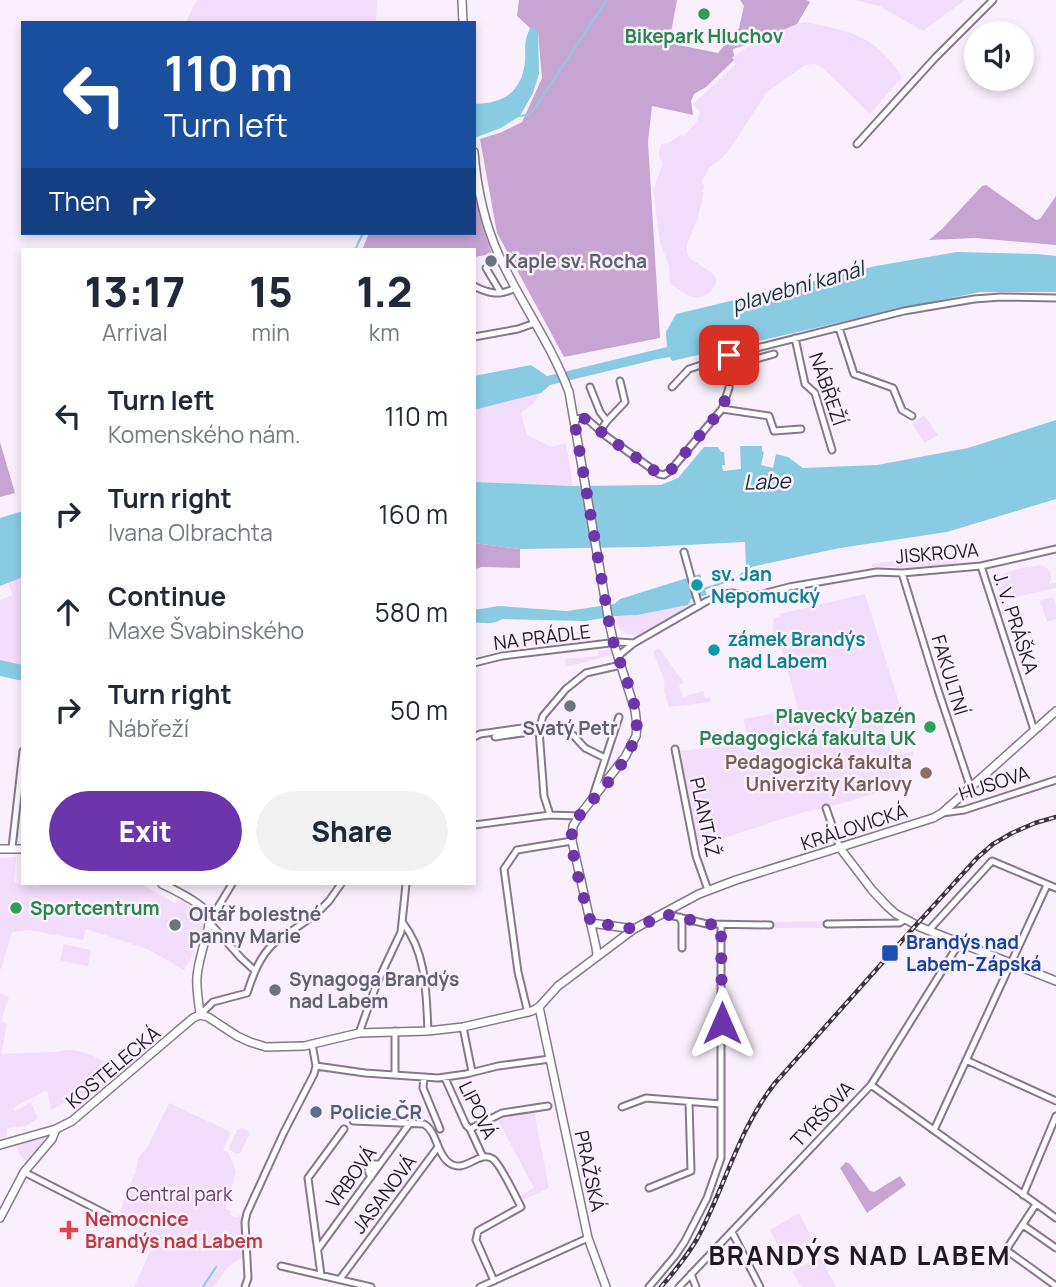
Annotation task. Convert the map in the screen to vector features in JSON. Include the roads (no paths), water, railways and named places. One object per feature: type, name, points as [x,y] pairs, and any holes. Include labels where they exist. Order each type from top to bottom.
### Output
[{"type":"main road","points":[[462,0],[463,21]]},
{"type":"main road","points":[[476,172],[488,228],[501,260],[567,388],[609,622],[635,710],[636,736],[619,766],[573,826],[572,841],[597,957]]},
{"type":"main road","name":"KRÁLOVICKÁ","points":[[540,1007],[558,986],[634,929],[708,890],[929,820],[942,813],[1056,711]]},
{"type":"main road","points":[[841,848],[881,900],[896,914],[1056,981]]},
{"type":"main road","points":[[0,849],[21,849]]},
{"type":"main road","points":[[164,885],[204,909],[209,922],[196,979],[200,1015],[261,1046],[298,1046],[359,1033],[460,1027],[528,1013],[540,1007]]},
{"type":"main road","points":[[591,923],[634,929]]},
{"type":"main road","name":"PRAŽSKÁ","points":[[540,1007],[588,1238],[606,1287]]},
{"type":"main road","name":"KOSTELECKÁ","points":[[0,1145],[57,1129],[76,1118],[193,1018],[200,1015]]},
{"type":"main road","points":[[0,1218],[24,1172],[52,1139],[57,1129]]},
{"type":"street","points":[[857,144],[935,58],[993,0]]},
{"type":"street","points":[[486,268],[501,293]]},
{"type":"street","points":[[476,287],[493,294],[509,292],[515,288]]},
{"type":"street","name":"NÁBŘEŽÍ","points":[[730,366],[729,355],[904,312],[974,299],[1056,298]]},
{"type":"street","points":[[476,337],[535,323]]},
{"type":"street","points":[[839,328],[854,374],[892,388],[902,410],[912,416]]},
{"type":"street","name":"NÁBŘEŽÍ","points":[[795,338],[805,384],[815,393],[832,450]]},
{"type":"street","points":[[672,387],[689,369],[709,362],[730,366],[774,354]]},
{"type":"street","points":[[574,419],[585,418],[659,474],[664,475],[722,409],[729,388],[730,366]]},
{"type":"street","points":[[600,431],[625,402],[620,381]]},
{"type":"street","points":[[590,387],[600,412],[607,421]]},
{"type":"street","points":[[722,409],[769,416],[774,431],[801,429]]},
{"type":"street","name":"JISKROVA","points":[[618,656],[634,643],[723,594],[749,596],[877,572],[902,573],[981,566],[1055,551]]},
{"type":"street","points":[[684,552],[699,606]]},
{"type":"street","name":"J. V. PRÁŠKA","points":[[981,566],[1034,730]]},
{"type":"street","name":"FAKULTNÍ","points":[[902,573],[970,786]]},
{"type":"street","name":"NA PRÁDLE","points":[[476,662],[502,656],[618,642],[634,643]]},
{"type":"street","points":[[550,815],[544,796],[539,730],[543,716],[566,689],[586,673],[621,664]]},
{"type":"street","points":[[593,799],[619,717]]},
{"type":"street","points":[[477,736],[529,727],[539,730]]},
{"type":"street","points":[[495,737],[563,727],[585,748],[605,758]]},
{"type":"street","name":"PLANTÁŽ","points":[[675,749],[694,848],[708,890]]},
{"type":"street","name":"HUSOVA","points":[[942,813],[964,810],[1056,780]]},
{"type":"street","points":[[12,848],[20,798]]},
{"type":"street","points":[[826,808],[841,848]]},
{"type":"street","points":[[476,825],[550,815],[579,816]]},
{"type":"street","points":[[528,1013],[518,972],[504,869],[516,850],[572,841]]},
{"type":"street","points":[[929,930],[992,861],[1056,888]]},
{"type":"street","points":[[231,885],[209,922],[254,970]]},
{"type":"street","points":[[200,1015],[213,1003],[247,993],[254,970],[270,946],[316,914],[340,885]]},
{"type":"street","points":[[359,1033],[377,983],[398,940],[403,923],[406,885]]},
{"type":"street","points":[[934,1130],[1047,885]]},
{"type":"street","points":[[204,909],[220,904]]},
{"type":"street","points":[[665,914],[708,924],[770,925]]},
{"type":"street","points":[[680,917],[682,948]]},
{"type":"street","points":[[828,924],[899,923],[906,919]]},
{"type":"street","points":[[403,923],[414,939],[422,962],[428,1031]]},
{"type":"street","points":[[649,1287],[685,1241],[707,1198],[721,1158],[721,925]]},
{"type":"street","name":"TYRŠOVA","points":[[679,1287],[871,1085],[960,942]]},
{"type":"street","points":[[460,1027],[472,1072]]},
{"type":"street","points":[[394,1031],[395,1075]]},
{"type":"street","points":[[245,1287],[248,1278],[245,1222],[247,1213],[314,1074],[316,1066],[312,1044]]},
{"type":"street","points":[[316,1066],[445,1078],[498,1066],[551,1059]]},
{"type":"street","points":[[966,1060],[1056,1101]]},
{"type":"street","points":[[424,1077],[423,1088],[440,1129]]},
{"type":"street","name":"LIPOVÁ","points":[[445,1078],[483,1157]]},
{"type":"street","points":[[871,1085],[1056,1218]]},
{"type":"street","points":[[622,1107],[646,1098],[721,1104]]},
{"type":"street","points":[[649,1188],[691,1171],[689,1102]]},
{"type":"street","points":[[470,1129],[502,1113],[548,1106]]},
{"type":"street","points":[[1023,1195],[1056,1116]]},
{"type":"street","points":[[353,1121],[424,1124],[429,1127],[438,1147]]},
{"type":"street","name":"VRBOVÁ","points":[[317,1249],[410,1123]]},
{"type":"street","points":[[321,1275],[308,1178],[344,1129]]},
{"type":"street","name":"JASANOVÁ","points":[[340,1279],[438,1147],[448,1163],[456,1166],[483,1157],[492,1158]]},
{"type":"street","name":"LIPOVÁ","points":[[492,1158],[520,1207],[478,1231],[476,1240],[494,1281]]},
{"type":"street","points":[[24,1172],[119,1222]]},
{"type":"street","points":[[1036,1204],[1006,1250],[1056,1286]]},
{"type":"street","points":[[1023,1225],[1056,1248]]},
{"type":"street","points":[[732,1232],[760,1287]]},
{"type":"street","points":[[481,1287],[588,1238]]},
{"type":"street","points":[[281,1266],[371,1287]]},
{"type":"street","points":[[691,1274],[696,1287]]},
{"type":"street","points":[[329,1286],[332,1278]]},
{"type":"water","points":[[530,28],[538,31],[539,74],[533,93],[520,116],[501,128],[476,137],[476,104],[502,98],[515,89],[523,73]]},
{"type":"water","name":"plavební kanál","points":[[957,252],[1056,256],[1056,292],[980,292],[672,361],[670,357],[658,359],[550,385],[541,393],[476,409],[476,376],[531,365],[547,376],[667,347],[666,332],[676,314],[876,266]]},
{"type":"water","name":"Labe","points":[[1056,420],[1056,499],[947,532],[840,548],[746,568],[745,542],[520,549],[476,543],[476,482],[573,486],[661,485],[678,478],[704,447],[718,447],[724,452],[723,471],[741,469],[740,446],[762,446],[764,452],[761,465],[773,468],[776,454],[788,457],[803,468],[877,465],[968,448]]},
{"type":"water","points":[[21,512],[21,578],[0,586],[0,518]]},
{"type":"water","points":[[700,574],[707,595],[691,599],[688,605],[637,615],[586,621],[502,619],[491,623],[476,623],[476,610],[499,606],[567,611],[614,604],[620,599]]},
{"type":"water","points":[[0,660],[21,665],[21,681],[0,676]]},
{"type":"waterway","points":[[519,116],[533,111],[607,0]]},
{"type":"waterway","points":[[356,248],[362,235]]},
{"type":"waterway","points":[[704,589],[737,578],[751,566]]},
{"type":"waterway","points":[[203,1287],[216,1267]]},
{"type":"railway","points":[[661,1287],[697,1239],[741,1139],[775,1083],[977,858],[1012,833],[1056,817]]},
{"type":"place","name":"Bikepark Hluchov","points":[[704,14]]},
{"type":"place","name":"Kaple sv. Rocha","points":[[491,261]]},
{"type":"place","name":"sv. Jan Nepomucký","points":[[697,585]]},
{"type":"place","name":"zámek Brandýs nad Labem","points":[[714,650]]},
{"type":"place","name":"Svatý Petr","points":[[570,706]]},
{"type":"place","name":"Plavecký bazén Pedagogická fakulta UK","points":[[930,727]]},
{"type":"place","name":"Pedagogická fakulta Univerzity Karlovy","points":[[926,773]]},
{"type":"place","name":"Sportcentrum","points":[[16,908]]},
{"type":"place","name":"Oltář bolestné panny Marie","points":[[175,925]]},
{"type":"place","name":"Brandýs nad Labem-Zápská","points":[[890,953]]},
{"type":"place","name":"Synagoga Brandýs nad Labem","points":[[275,990]]},
{"type":"place","name":"Policie ČR","points":[[316,1112]]},
{"type":"place","name":"Nemocnice Brandýs nad Labem","points":[[69,1230]]},
{"type":"district","name":"BRANDÝS NAD LABEM","points":[[860,1256]]},
{"type":"park label","name":"Central park","points":[[179,1194]]}]
